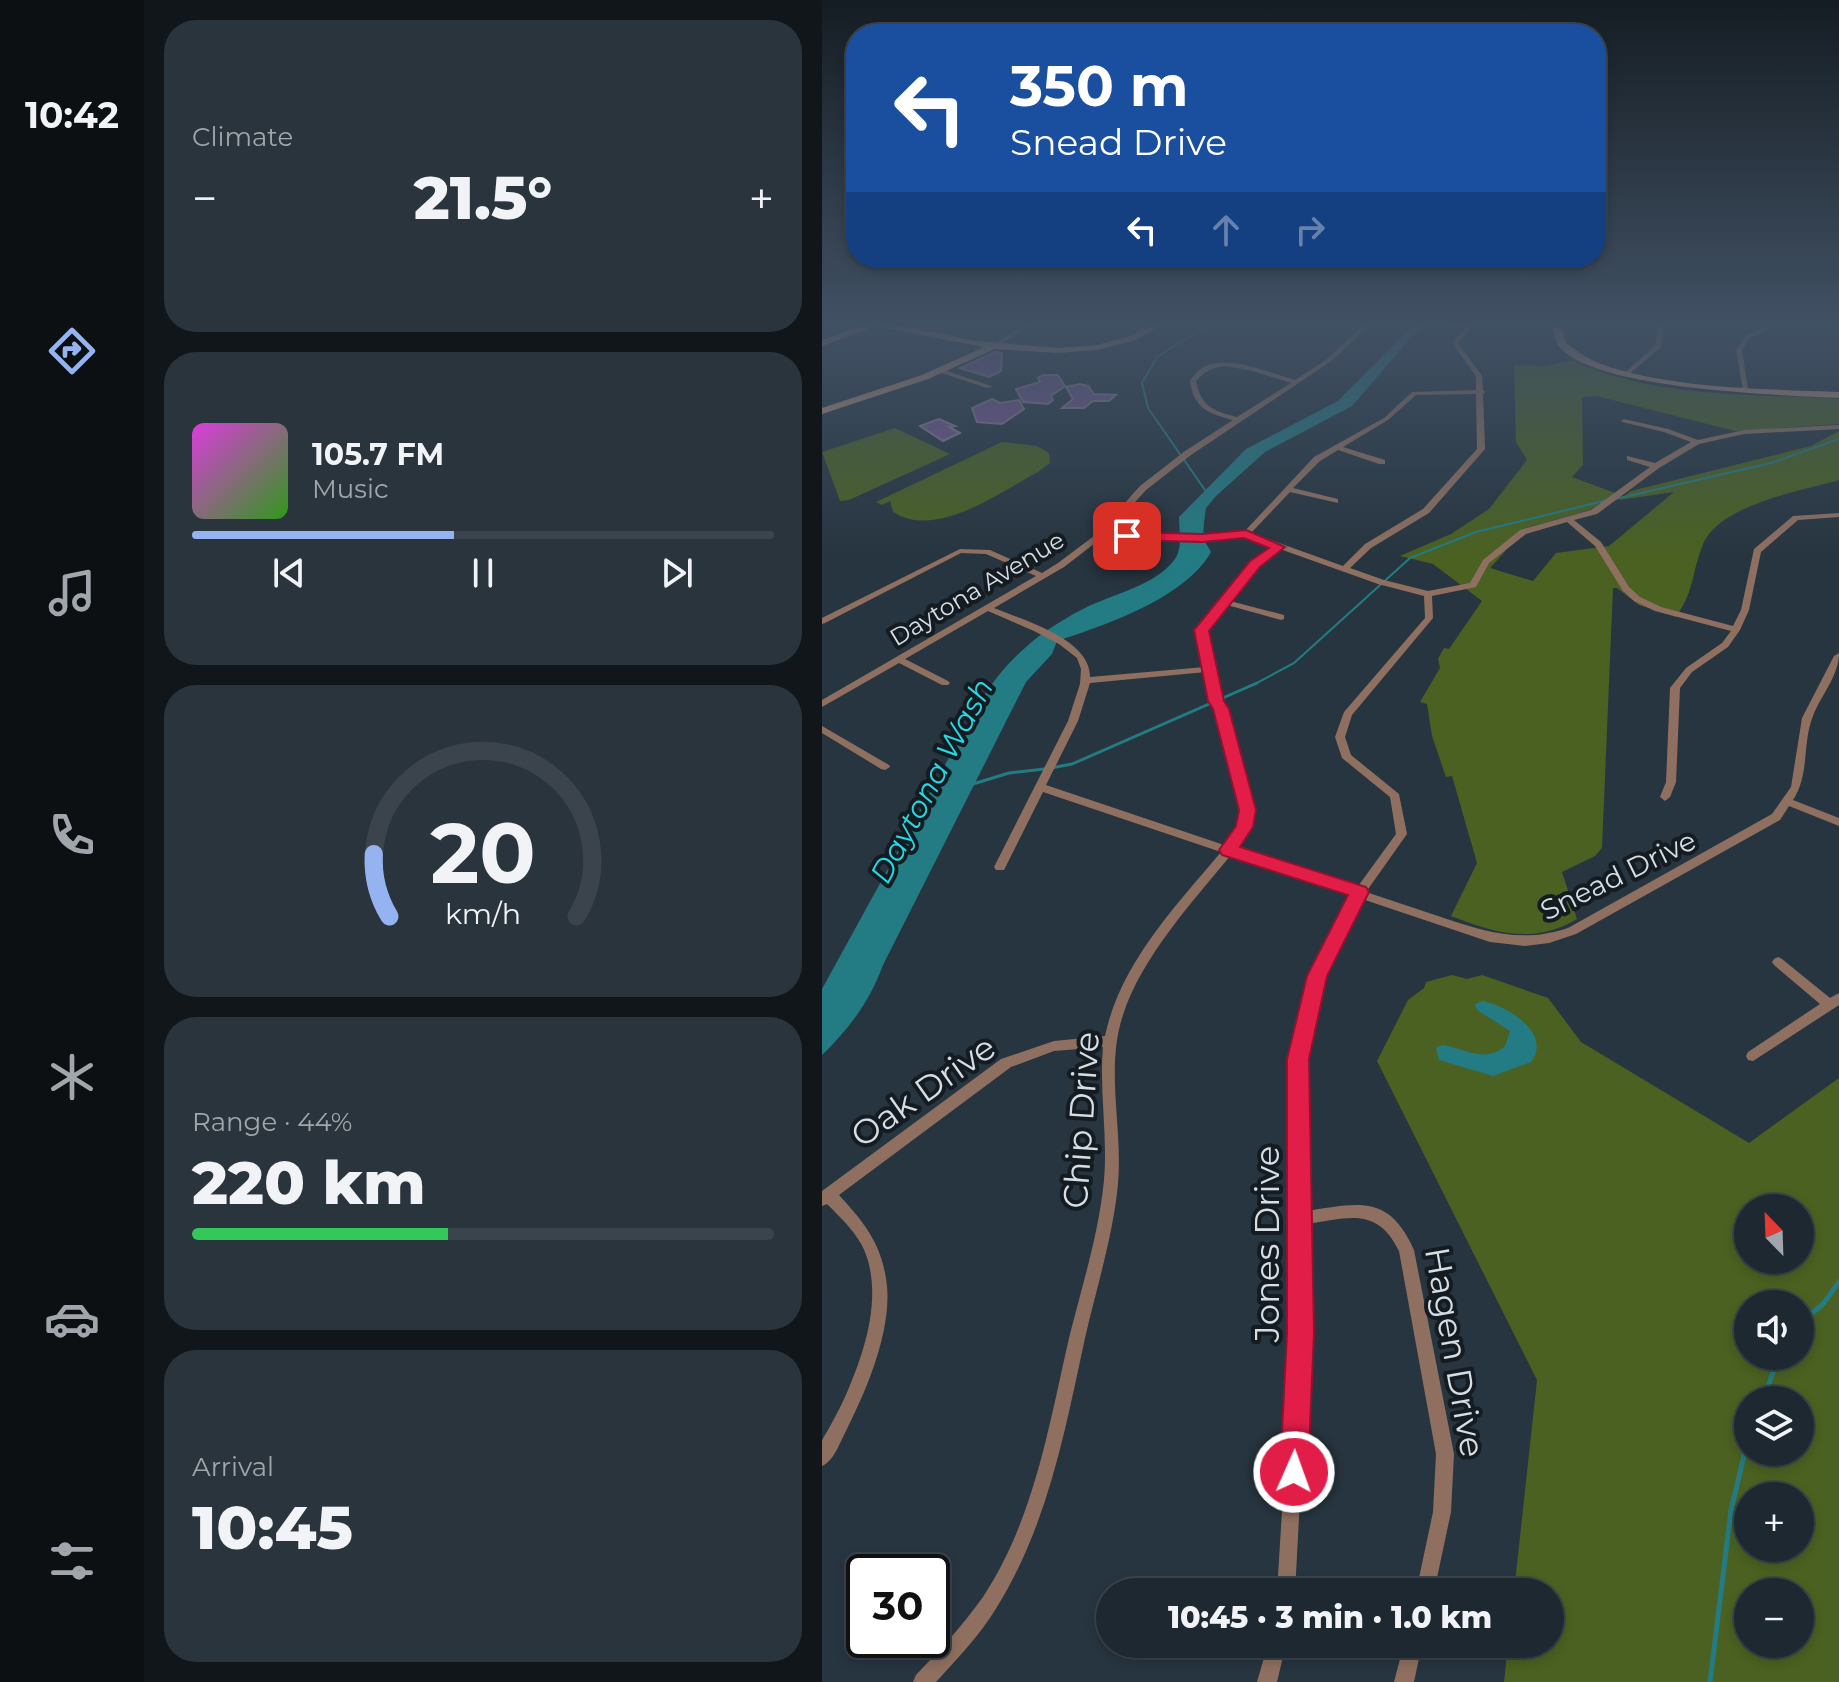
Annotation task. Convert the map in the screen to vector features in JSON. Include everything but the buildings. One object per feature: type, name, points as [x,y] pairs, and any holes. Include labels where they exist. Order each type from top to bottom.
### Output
[{"type":"main road","points":[[822,411],[856,399]]},
{"type":"street","points":[[1199,399],[1200,404],[1239,420]]},
{"type":"street","name":"Daytona Avenue","points":[[822,704],[1042,576],[1101,535],[1143,488],[1188,453],[1270,399]]},
{"type":"street","points":[[1246,534],[1291,490],[1317,459],[1386,419],[1407,399]]},
{"type":"street","points":[[1346,568],[1368,546],[1426,511],[1481,449],[1482,399]]},
{"type":"street","points":[[1624,421],[1666,430],[1697,442]]},
{"type":"street","points":[[1101,535],[1179,538],[1246,534],[1381,582],[1428,594],[1473,585],[1486,562],[1523,532],[1570,521],[1607,504],[1656,466],[1697,442],[1744,432],[1839,427]]},
{"type":"street","points":[[1337,447],[1382,462]]},
{"type":"street","points":[[1630,458],[1656,466]]},
{"type":"street","points":[[1291,490],[1335,501]]},
{"type":"street","points":[[1665,797],[1671,782],[1675,688],[1689,670],[1725,645],[1736,630],[1745,610],[1754,558],[1763,544],[1796,518],[1839,515]]},
{"type":"street","points":[[1570,521],[1598,544],[1626,589],[1637,599],[1658,609],[1736,630]]},
{"type":"street","name":"Chip Drive","points":[[923,1682],[962,1641],[997,1593],[1023,1543],[1042,1493],[1110,1194],[1110,1041],[1121,1002],[1135,972],[1244,827],[1248,810],[1221,709],[1216,701],[1202,630],[1255,564],[1278,547]]},
{"type":"street","points":[[822,621],[960,551],[987,552],[1042,576]]},
{"type":"street","name":"Jones Drive","points":[[1287,1578],[1301,1333],[1298,1059],[1317,976],[1360,892],[1402,834],[1395,796],[1346,756],[1340,737],[1347,714],[1429,618],[1428,594]]},
{"type":"street","points":[[1225,602],[1281,617]]},
{"type":"street","points":[[988,608],[1074,651],[1085,663],[1088,680],[1000,867]]},
{"type":"street","points":[[1839,656],[1807,718],[1798,779],[1789,802],[1839,822]]},
{"type":"street","points":[[899,660],[945,683]]},
{"type":"street","points":[[1088,680],[1211,669]]},
{"type":"street","points":[[822,729],[885,767]]},
{"type":"street","name":"Snead Drive","points":[[1040,787],[1494,938],[1527,941],[1572,931],[1759,830],[1789,802]]},
{"type":"street","points":[[1753,1056],[1834,1001],[1778,962]]},
{"type":"street","name":"Oak Drive","points":[[825,1196],[1006,1063],[1044,1048],[1110,1041]]},
{"type":"street","points":[[822,1457],[847,1411],[873,1336],[880,1298],[877,1264],[869,1244],[825,1196]]},
{"type":"street","name":"Hagen Drive","points":[[1298,1219],[1362,1211],[1374,1213],[1400,1231],[1445,1454],[1442,1512],[1428,1578]]},
{"type":"street","points":[[1267,1682],[1273,1658]]},
{"type":"street","points":[[1404,1682],[1410,1658]]},
{"type":"green space","points":[[1515,399],[1582,399],[1583,465],[1572,477],[1615,493],[1590,510],[1526,528],[1490,568],[1533,581],[1556,553],[1609,546],[1674,492],[1619,500],[1631,491],[1811,446],[1839,431],[1839,480],[1762,502],[1724,520],[1710,533],[1702,547],[1690,590],[1676,617],[1639,605],[1613,588],[1602,848],[1595,856],[1562,872],[1577,919],[1561,927],[1530,934],[1498,931],[1451,916],[1477,863],[1452,776],[1446,777],[1432,736],[1427,704],[1420,702],[1440,668],[1438,659],[1444,648],[1449,649],[1482,601],[1433,564],[1400,556],[1451,534],[1489,509],[1527,460],[1516,442]]},
{"type":"green space","points":[[1611,399],[1839,399],[1839,424],[1735,431]]},
{"type":"green space","points":[[895,428],[950,454],[849,500],[840,501],[822,452]]},
{"type":"green space","points":[[1002,442],[1037,446],[1049,453],[1050,463],[987,501],[948,517],[910,519],[893,512],[890,501],[882,505],[876,502]]},
{"type":"green space","points":[[1452,975],[1467,979],[1482,975],[1548,998],[1581,1042],[1749,1143],[1839,1078],[1839,1682],[1504,1682],[1507,1658],[1564,1658],[1564,1578],[1516,1578],[1537,1380],[1377,1061],[1408,1000],[1424,988],[1426,982]]},
{"type":"water","points":[[1358,399],[1352,406],[1265,452],[1216,496],[1206,508],[1204,522],[1203,538],[1211,552],[1183,583],[1143,608],[1057,641],[1052,654],[1026,682],[865,1002],[850,1025],[822,1055],[822,989],[979,703],[1000,673],[1024,648],[1052,627],[1083,609],[1145,583],[1167,568],[1179,549],[1179,517],[1246,449],[1338,401]]},
{"type":"water","points":[[1482,1001],[1503,1008],[1524,1022],[1536,1041],[1531,1062],[1493,1076],[1439,1060],[1436,1048],[1442,1045],[1482,1054],[1490,1054],[1505,1046],[1510,1031],[1477,1010],[1475,1004]]},
{"type":"waterway","points":[[1146,399],[1148,408],[1205,490]]},
{"type":"waterway","points":[[1615,499],[1771,463],[1839,439]]},
{"type":"waterway","points":[[1256,684],[1294,663],[1410,558],[1476,532],[1604,501]]},
{"type":"waterway","points":[[1051,768],[1072,764],[1256,684]]},
{"type":"waterway","points":[[973,784],[1009,773],[1044,769]]},
{"type":"waterway","points":[[1814,1311],[1839,1282]]},
{"type":"waterway","points":[[1768,1386],[1774,1370]]},
{"type":"waterway","points":[[1710,1682],[1731,1510],[1742,1466]]},
{"type":"route","points":[[1127,536],[1203,538],[1246,534],[1278,547],[1255,564],[1202,630],[1216,701],[1221,709],[1248,810],[1244,827],[1228,850],[1360,892],[1317,976],[1298,1059],[1301,1333],[1294,1472]]},
{"type":"water label","name":"Daytona Wash","points":[[932,781]]}]
